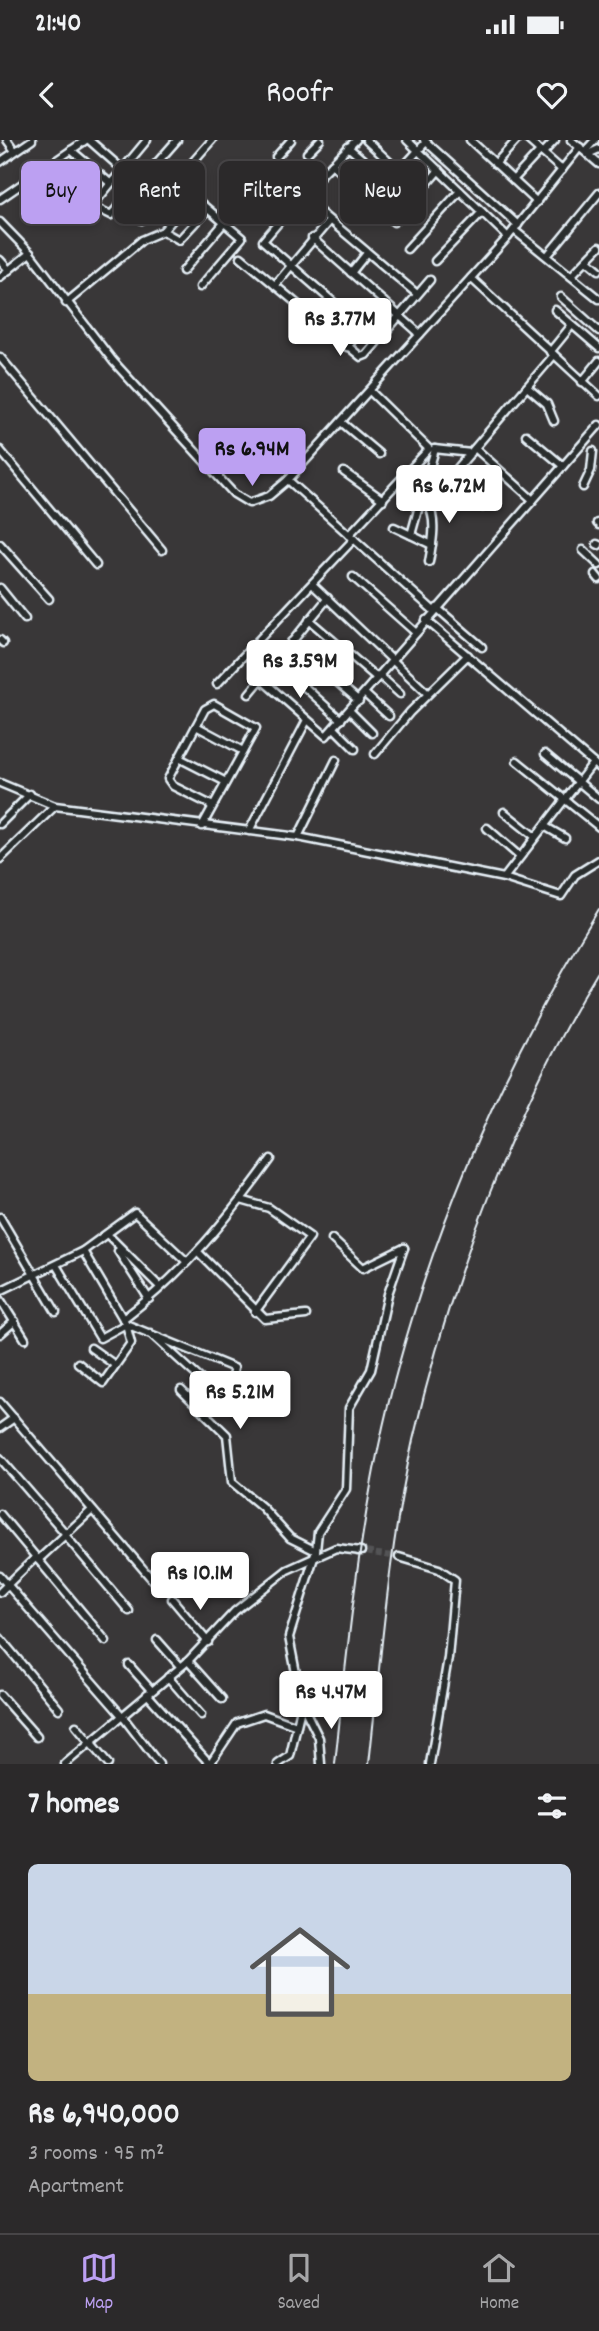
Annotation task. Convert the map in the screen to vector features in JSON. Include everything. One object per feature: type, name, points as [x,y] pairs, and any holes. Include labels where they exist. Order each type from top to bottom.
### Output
[{"type":"street","points":[[7,140],[15,152]]},
{"type":"street","points":[[0,162],[33,140]]},
{"type":"street","points":[[55,161],[87,140],[114,162]]},
{"type":"street","points":[[129,161],[147,140]]},
{"type":"street","points":[[100,209],[111,215],[177,140]]},
{"type":"street","points":[[194,161],[212,140]]},
{"type":"street","points":[[276,157],[291,140]]},
{"type":"street","points":[[307,153],[320,140]]},
{"type":"street","points":[[326,170],[356,140]]},
{"type":"street","points":[[366,140],[388,161]]},
{"type":"street","points":[[407,140],[508,237]]},
{"type":"street","points":[[495,164],[517,140]]},
{"type":"street","points":[[528,140],[562,170]]},
{"type":"street","points":[[513,180],[555,140]]},
{"type":"street","points":[[571,140],[599,164]]},
{"type":"street","points":[[0,222],[30,253],[113,361],[234,494],[249,502],[259,501],[288,480],[516,228],[562,170],[595,140]]},
{"type":"street","points":[[408,161],[425,141],[547,257],[599,299]]},
{"type":"street","points":[[472,141],[537,202]]},
{"type":"street","points":[[348,148],[364,161]]},
{"type":"street","points":[[584,151],[599,149]]},
{"type":"street","points":[[71,150],[110,183]]},
{"type":"street","points":[[332,164],[340,171]]},
{"type":"street","points":[[426,185],[439,170]]},
{"type":"street","points":[[100,196],[114,178]]},
{"type":"street","points":[[0,199],[21,185]]},
{"type":"street","points":[[407,249],[460,191]]},
{"type":"street","points":[[547,257],[599,193]]},
{"type":"street","points":[[363,328],[263,241],[301,196],[417,295]]},
{"type":"street","points":[[163,230],[179,240],[207,210],[219,219]]},
{"type":"street","points":[[435,261],[482,212]]},
{"type":"street","points":[[275,285],[329,221]]},
{"type":"street","points":[[66,303],[142,240],[163,230],[168,224]]},
{"type":"street","points":[[183,271],[223,224]]},
{"type":"street","points":[[201,288],[242,238],[225,224]]},
{"type":"street","points":[[312,238],[421,334]]},
{"type":"street","points":[[571,276],[599,247]]},
{"type":"street","points":[[0,278],[30,253]]},
{"type":"street","points":[[351,272],[367,253]]},
{"type":"street","points":[[241,257],[361,357],[366,355],[429,280]]},
{"type":"street","points":[[0,260],[9,270]]},
{"type":"street","points":[[587,260],[599,270]]},
{"type":"street","points":[[471,278],[582,382],[598,392]]},
{"type":"street","points":[[561,297],[599,331]]},
{"type":"street","points":[[347,347],[384,302]]},
{"type":"street","points":[[555,310],[599,348]]},
{"type":"street","points":[[483,507],[454,481],[456,470],[527,387],[572,325]]},
{"type":"street","points":[[0,358],[162,550]]},
{"type":"street","points":[[582,382],[599,361]]},
{"type":"street","points":[[527,387],[547,404],[554,421]]},
{"type":"street","points":[[370,391],[432,449],[473,450],[533,500]]},
{"type":"street","points":[[341,422],[379,454]]},
{"type":"street","points":[[261,679],[306,722],[326,736],[599,425]]},
{"type":"street","points":[[526,435],[563,466]]},
{"type":"street","points":[[583,443],[596,454],[583,487]]},
{"type":"street","points":[[217,684],[313,585],[383,500],[432,449]]},
{"type":"street","points":[[411,536],[424,493],[432,449]]},
{"type":"street","points":[[0,450],[96,565]]},
{"type":"street","points":[[344,472],[383,500]]},
{"type":"street","points":[[408,472],[424,493],[435,519],[429,562]]},
{"type":"street","points":[[288,480],[482,647]]},
{"type":"street","points":[[394,527],[432,545]]},
{"type":"street","points":[[0,544],[49,599]]},
{"type":"street","points":[[583,550],[599,565]]},
{"type":"street","points":[[353,577],[415,632]]},
{"type":"street","points":[[313,585],[427,694]]},
{"type":"street","points":[[0,588],[25,619]]},
{"type":"street","points":[[249,694],[328,598]]},
{"type":"street","points":[[309,620],[400,694]]},
{"type":"street","points":[[426,620],[596,765],[578,782],[546,827],[534,836],[504,878]]},
{"type":"street","points":[[291,642],[359,701]]},
{"type":"street","points":[[375,754],[427,694],[468,655]]},
{"type":"street","points":[[276,661],[341,720]]},
{"type":"street","points":[[365,694],[390,716]]},
{"type":"street","points":[[213,806],[169,783],[168,779],[205,709],[214,704],[256,729]]},
{"type":"street","points":[[349,711],[372,733]]},
{"type":"street","points":[[202,826],[261,719]]},
{"type":"street","points":[[249,831],[306,722]]},
{"type":"street","points":[[196,726],[243,751]]},
{"type":"street","points":[[334,728],[355,749]]},
{"type":"street","points":[[545,754],[599,799]]},
{"type":"street","points":[[179,758],[226,782]]},
{"type":"street","points":[[298,837],[336,760]]},
{"type":"street","points":[[517,761],[599,827]]},
{"type":"street","points":[[2,786],[30,794],[55,806],[298,837],[504,878],[561,896],[575,875],[599,860]]},
{"type":"street","points":[[0,824],[30,794]]},
{"type":"street","points":[[0,859],[55,806]]},
{"type":"street","points":[[504,812],[534,836]]},
{"type":"street","points":[[546,827],[565,838]]},
{"type":"street","points":[[487,828],[519,856]]},
{"type":"street","points":[[56,1265],[100,1338],[124,1321],[198,1252],[271,1159]]},
{"type":"street","points":[[241,1200],[270,1208],[310,1237],[255,1312]]},
{"type":"street","points":[[0,1291],[83,1251],[135,1213],[187,1262]]},
{"type":"street","points":[[0,1217],[55,1312]]},
{"type":"street","points":[[107,1234],[149,1299]]},
{"type":"street","points":[[321,1764],[318,1738],[302,1704],[289,1637],[316,1552],[321,1525],[346,1489],[349,1408],[371,1370],[390,1287],[404,1248],[363,1268],[332,1239]]},
{"type":"street","points":[[114,1244],[160,1287]]},
{"type":"street","points":[[78,1363],[103,1383],[131,1343],[124,1321],[83,1251]]},
{"type":"street","points":[[198,1252],[255,1312],[270,1320],[306,1315]]},
{"type":"street","points":[[0,1299],[25,1339]]},
{"type":"street","points":[[0,1334],[15,1321]]},
{"type":"street","points":[[124,1321],[234,1368],[226,1402],[150,1334]]},
{"type":"street","points":[[91,1348],[116,1365]]},
{"type":"street","points":[[181,1390],[225,1432],[229,1440],[230,1479],[259,1504],[290,1538],[316,1552]]},
{"type":"street","points":[[0,1402],[156,1584]]},
{"type":"street","points":[[0,1428],[14,1418]]},
{"type":"street","points":[[0,1458],[130,1611]]},
{"type":"street","points":[[0,1592],[92,1510]]},
{"type":"street","points":[[0,1514],[106,1641]]},
{"type":"street","points":[[65,1764],[124,1717],[208,1642],[235,1611],[287,1570],[313,1561],[337,1548],[361,1551],[358,1551]]},
{"type":"street","points":[[399,1557],[439,1569],[455,1580],[448,1658],[430,1764]]},
{"type":"street","points":[[0,1576],[124,1717],[159,1764]]},
{"type":"street","points":[[172,1599],[208,1642]]},
{"type":"street","points":[[0,1638],[59,1709]]},
{"type":"street","points":[[158,1640],[180,1666]]},
{"type":"street","points":[[188,1661],[222,1699]]},
{"type":"street","points":[[129,1665],[188,1742],[211,1763],[237,1723],[264,1714],[297,1726]]},
{"type":"street","points":[[168,1677],[201,1716]]},
{"type":"street","points":[[0,1695],[37,1737]]},
{"type":"street","points":[[278,1764],[290,1756],[302,1704]]},
{"type":"street","points":[[76,1726],[108,1764]]},
{"type":"tunnel","points":[[358,1551],[399,1557]]},
{"type":"railway","points":[[335,1764],[366,1514],[386,1416],[416,1307],[458,1189],[508,1074],[599,909]]},
{"type":"railway","points":[[369,1764],[386,1601],[398,1520],[413,1440],[445,1320],[488,1198],[513,1137],[568,1023],[599,970]]}]
